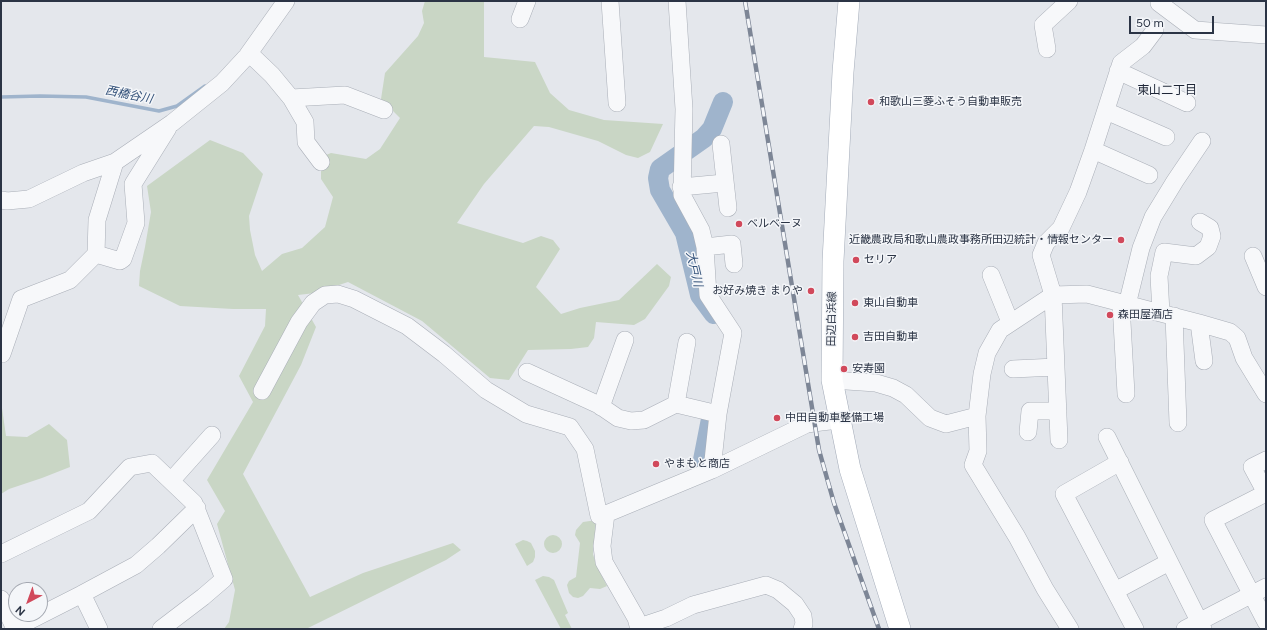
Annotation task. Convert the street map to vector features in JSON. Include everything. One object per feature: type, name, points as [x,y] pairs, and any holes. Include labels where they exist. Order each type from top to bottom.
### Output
[{"type":"main road","name":"田辺白浜線","points":[[847,3],[833,253],[832,380],[850,469],[900,629]]},
{"type":"street","points":[[1,200],[7,201],[29,199],[83,173],[115,162],[172,122],[222,83],[249,53],[286,1]]},
{"type":"street","points":[[520,19],[527,1]]},
{"type":"street","points":[[610,1],[617,103]]},
{"type":"street","points":[[677,1],[684,109],[681,187],[682,196],[701,230],[705,246],[708,295],[734,333],[715,413],[712,470]]},
{"type":"street","points":[[1047,49],[1043,25],[1069,1]]},
{"type":"street","points":[[1159,1],[1159,4],[1195,30],[1266,35]]},
{"type":"street","points":[[1059,440],[1053,294],[1041,255],[1046,243],[1061,228],[1078,192],[1121,63],[1143,46],[1156,30]]},
{"type":"street","points":[[249,53],[272,75],[291,98],[305,122],[306,142],[321,162]]},
{"type":"street","points":[[1118,71],[1187,103]]},
{"type":"street","points":[[291,98],[345,95],[384,110]]},
{"type":"street","points":[[1106,111],[1166,137]]},
{"type":"street","points":[[96,254],[120,261],[123,259],[136,223],[133,184],[172,122]]},
{"type":"street","points":[[1126,394],[1124,304],[1141,248],[1153,217],[1202,141]]},
{"type":"street","points":[[721,144],[724,184],[728,208]]},
{"type":"street","points":[[1093,150],[1149,175]]},
{"type":"street","points":[[2,354],[21,299],[70,280],[96,254],[97,220],[115,162]]},
{"type":"street","points":[[681,187],[724,184]]},
{"type":"street","points":[[1178,423],[1167,315],[1159,276],[1164,252],[1196,256],[1208,247],[1212,236],[1210,228],[1200,222]]},
{"type":"street","points":[[705,246],[732,244],[734,264]]},
{"type":"street","points":[[1254,256],[1266,287]]},
{"type":"street","points":[[991,274],[1010,322]]},
{"type":"street","points":[[262,391],[299,322],[313,303],[325,295],[338,294],[354,299],[407,326],[444,354],[486,390],[526,414],[570,427],[585,449],[598,516]]},
{"type":"street","points":[[1070,629],[1045,589],[1017,537],[973,465],[978,451],[977,416],[982,374],[987,353],[1000,330],[1053,294],[1087,294],[1230,332],[1237,338],[1244,358],[1266,394]]},
{"type":"street","points":[[1198,323],[1204,361]]},
{"type":"street","points":[[601,407],[625,340]]},
{"type":"street","points":[[676,404],[687,342]]},
{"type":"street","points":[[1013,369],[1056,367]]},
{"type":"street","points":[[527,372],[601,407],[618,418],[631,421],[644,420],[676,404],[715,413]]},
{"type":"street","points":[[832,380],[876,383],[893,388],[906,395],[930,418],[946,424],[977,416]]},
{"type":"street","points":[[1028,432],[1030,411],[1058,411]]},
{"type":"street","points":[[802,629],[804,624],[803,616],[795,604],[778,590],[766,585],[693,605],[666,618],[637,627],[604,562],[602,546],[606,514],[712,470],[807,424],[839,420]]},
{"type":"street","points":[[171,481],[212,435]]},
{"type":"street","points":[[1107,437],[1170,562],[1196,627],[1259,590]]},
{"type":"street","points":[[1266,460],[1252,467],[1266,493],[1213,520],[1259,590],[1266,622]]},
{"type":"street","points":[[1120,462],[1064,494],[1135,629]]},
{"type":"street","points":[[1,554],[89,511],[130,467],[152,463],[194,503],[224,579],[203,598],[161,629]]},
{"type":"street","points":[[1,599],[14,629],[136,565],[158,546],[196,508]]},
{"type":"street","points":[[1115,591],[1170,562]]},
{"type":"street","points":[[82,594],[100,629]]},
{"type":"green space","points":[[425,1],[484,1],[484,57],[535,62],[550,93],[569,110],[604,120],[663,124],[650,152],[638,158],[626,155],[598,141],[549,127],[534,126],[484,184],[457,223],[523,243],[541,236],[553,240],[560,249],[536,287],[561,314],[580,308],[619,300],[657,264],[671,277],[669,286],[645,319],[634,325],[596,322],[594,338],[588,347],[528,350],[509,380],[490,378],[422,321],[348,282],[315,293],[298,295],[316,327],[301,365],[243,474],[310,597],[363,573],[453,543],[461,550],[446,560],[306,629],[224,629],[229,622],[235,590],[217,524],[225,511],[207,480],[253,402],[239,376],[265,326],[266,309],[180,306],[139,286],[140,271],[151,212],[147,186],[210,140],[243,153],[263,174],[249,216],[255,255],[262,271],[282,254],[302,248],[325,227],[333,197],[321,179],[321,157],[331,153],[366,159],[380,149],[400,118],[381,99],[385,73],[418,36],[424,23],[422,11]]},
{"type":"green space","points":[[1,401],[6,436],[27,437],[49,424],[67,440],[70,467],[9,489],[1,494]]},
{"type":"green space","points":[[596,521],[593,554],[596,564],[607,586],[600,589],[590,588],[583,596],[578,598],[573,597],[569,593],[567,585],[569,581],[576,577],[580,543],[575,535],[576,530],[583,522]]},
{"type":"green space","points":[[549,535],[557,535],[562,540],[560,551],[557,553],[549,553],[544,548],[544,540]]},
{"type":"green space","points":[[523,540],[531,543],[535,551],[533,562],[527,566],[515,544]]},
{"type":"green space","points":[[543,576],[554,580],[568,613],[565,615],[572,629],[561,629],[535,580]]},
{"type":"waterway","name":"西橋谷川","points":[[1,97],[86,97],[159,111],[177,106],[205,86]]},
{"type":"waterway","name":"大戸川","points":[[714,314],[700,295],[685,233],[660,190],[658,178],[660,169],[704,138],[712,129],[723,102]]},
{"type":"waterway","name":"大戸川","points":[[703,460],[711,419]]},
{"type":"railway","points":[[745,1],[819,450],[834,503],[879,629]]},
{"type":"place","name":"和歌山三菱ふそう自動車販売","points":[[871,102]]},
{"type":"place","name":"ベルベーヌ","points":[[739,224]]},
{"type":"place","name":"近畿農政局和歌山農政事務所田辺統計・情報センター","points":[[1121,240]]},
{"type":"place","name":"セリア","points":[[856,260]]},
{"type":"place","name":"お好み焼き まりや","points":[[811,291]]},
{"type":"place","name":"東山自動車","points":[[855,303]]},
{"type":"place","name":"森田屋酒店","points":[[1110,315]]},
{"type":"place","name":"吉田自動車","points":[[855,337]]},
{"type":"place","name":"安寿園","points":[[844,369]]},
{"type":"place","name":"中田自動車整備工場","points":[[777,418]]},
{"type":"place","name":"やまもと商店","points":[[656,464]]},
{"type":"district","name":"東山二丁目","points":[[1167,90]]}]
